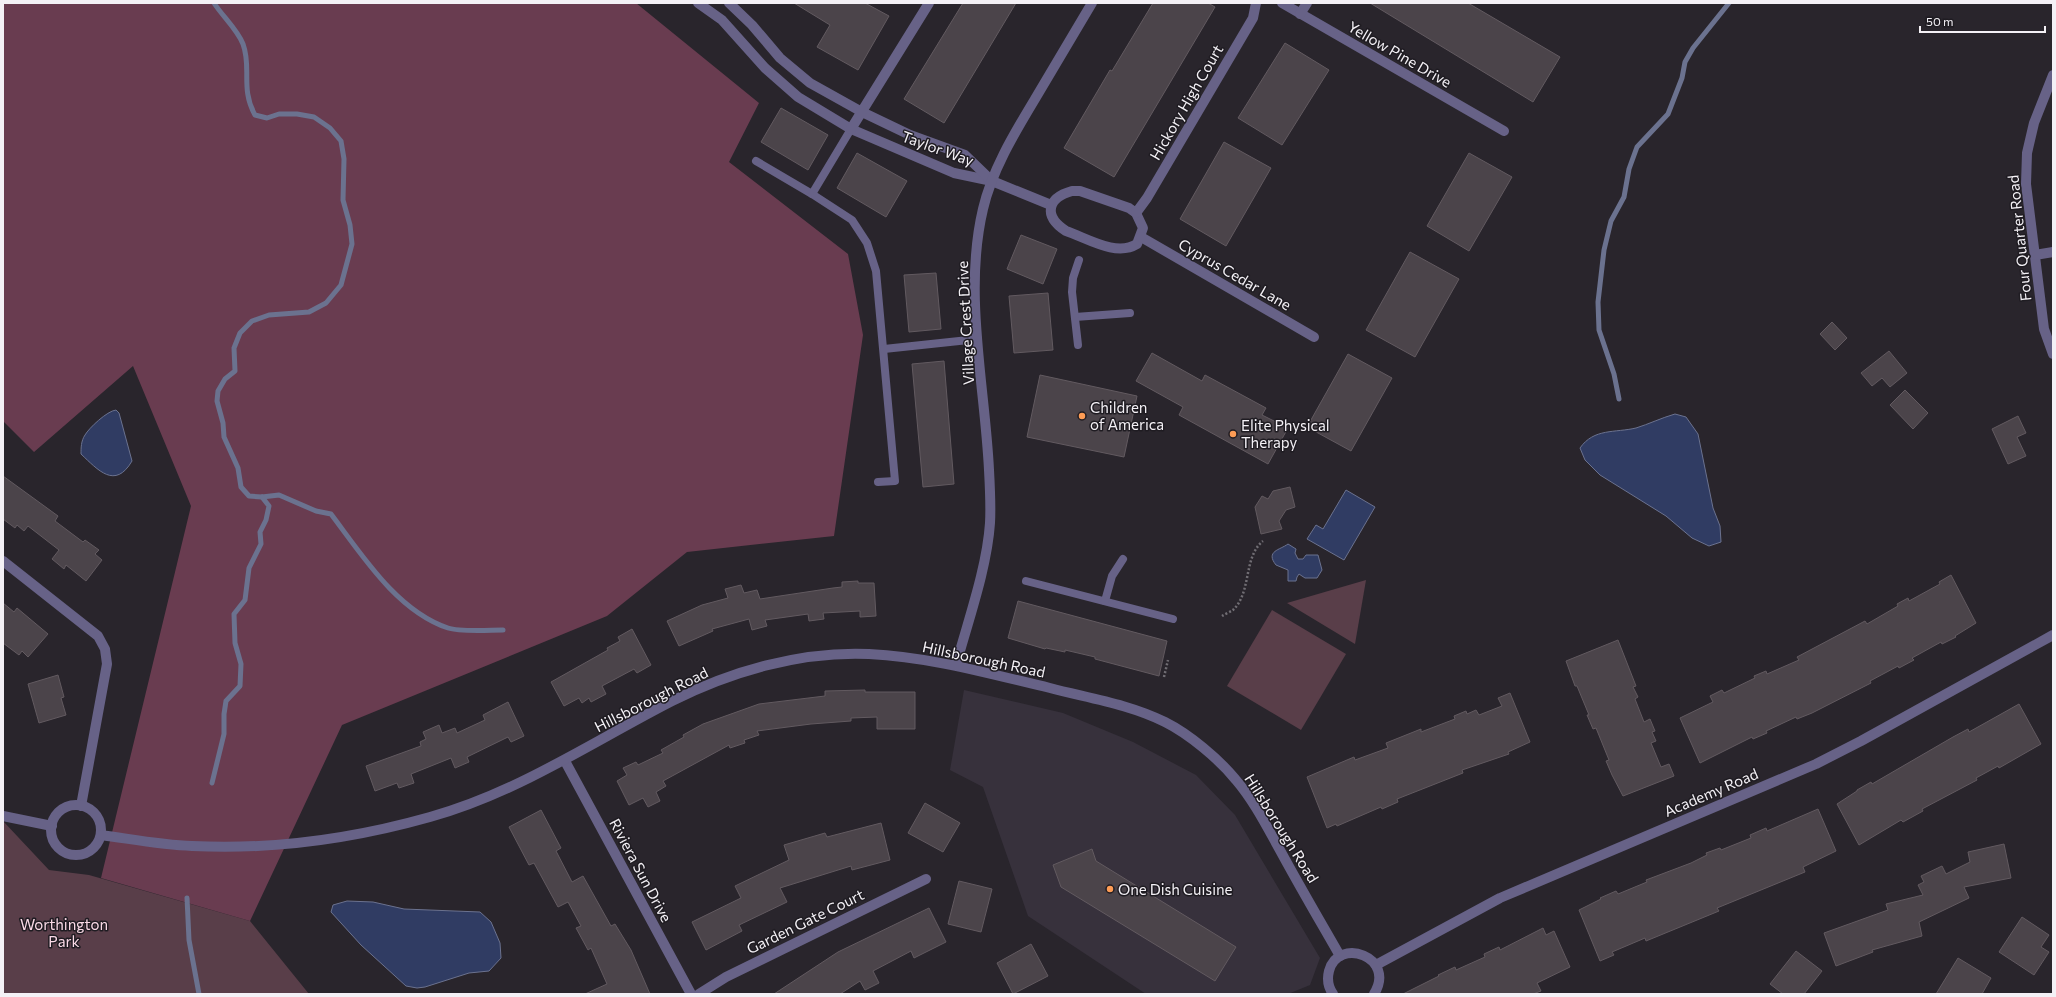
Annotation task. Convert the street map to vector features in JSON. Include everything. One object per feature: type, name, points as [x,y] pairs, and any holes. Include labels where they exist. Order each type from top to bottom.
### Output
[{"type":"street","name":"Taylor Way","points":[[698,3],[722,20],[765,68],[798,97],[851,129],[954,173],[992,181]]},
{"type":"street","name":"Taylor Way","points":[[729,3],[752,25],[780,58],[810,83],[862,112],[910,135],[965,155],[992,181]]},
{"type":"street","points":[[851,129],[928,3]]},
{"type":"street","name":"Village Crest Drive","points":[[956,665],[982,568],[990,523],[988,452],[978,339],[975,274],[978,238],[983,209],[992,181],[1010,142],[1092,3]]},
{"type":"street","points":[[1247,3],[1256,3]]},
{"type":"street","name":"Hickory High Court","points":[[1136,213],[1147,198],[1253,18],[1256,3]]},
{"type":"street","name":"Yellow Pine Drive","points":[[1282,3],[1504,131]]},
{"type":"street","points":[[1300,14],[1307,3]]},
{"type":"street","name":"Four Quarter Road","points":[[2053,74],[2034,123],[2027,153],[2026,184],[2044,329],[2053,354]]},
{"type":"street","points":[[992,181],[1051,205]]},
{"type":"street","points":[[1080,191],[1129,208],[1136,213],[1143,228],[1141,237],[1137,244],[1130,248],[1114,248],[1066,231],[1059,226],[1051,213],[1051,205],[1057,197],[1065,193],[1080,191]]},
{"type":"street","name":"Cyprus Cedar Lane","points":[[1141,237],[1314,337]]},
{"type":"street","points":[[2035,255],[2053,252]]},
{"type":"street","points":[[3,561],[98,636],[105,649],[107,664],[81,806]]},
{"type":"street","name":"Academy Road","points":[[1376,964],[1500,898],[1816,764],[1861,741],[2053,635]]},
{"type":"street","name":"Hillsborough Road","points":[[101,835],[191,846],[244,847],[302,843],[361,834],[432,817],[480,800],[565,761],[669,703],[701,687],[744,672],[784,661],[828,655],[867,654],[904,657],[956,665],[1141,712],[1168,723],[1204,749],[1235,779],[1256,808],[1340,956]]},
{"type":"street","name":"Riviera Sun Drive","points":[[565,761],[691,994]]},
{"type":"street","points":[[73,805],[81,806],[92,811],[98,818],[101,826],[101,835],[97,844],[92,850],[84,854],[73,855],[64,852],[57,846],[52,836],[52,826],[55,817],[64,809],[73,805]]},
{"type":"street","points":[[3,816],[52,826]]},
{"type":"street","name":"Garden Gate Court","points":[[699,994],[726,977],[926,879]]},
{"type":"street","points":[[1330,993],[1328,983],[1330,968],[1340,956],[1348,953],[1364,954],[1376,964],[1379,981],[1374,994]]},
{"type":"lane","points":[[812,194],[851,129]]},
{"type":"lane","points":[[756,161],[812,194],[852,220],[867,243],[876,270],[894,481],[878,482]]},
{"type":"lane","points":[[1078,345],[1072,292],[1073,278],[1079,260]]},
{"type":"lane","points":[[1075,317],[1130,313]]},
{"type":"lane","points":[[884,350],[978,339]]},
{"type":"lane","points":[[1105,601],[1112,576],[1123,559]]},
{"type":"lane","points":[[1026,581],[1173,619]]},
{"type":"path","points":[[1222,616],[1233,610],[1246,583],[1253,553],[1257,546],[1263,541]]},
{"type":"path","points":[[1164,677],[1168,660]]},
{"type":"shaded area","points":[[3,3],[636,3],[759,103],[729,162],[848,254],[863,335],[834,536],[687,552],[607,616],[342,725],[250,921],[101,878],[191,506],[133,366],[34,452],[3,421]]},
{"type":"shaded area","points":[[964,690],[1063,713],[1133,742],[1196,775],[1235,815],[1320,958],[1310,985],[1288,994],[1146,994],[1028,916],[983,787],[950,770]]},
{"type":"green space","points":[[1366,580],[1355,644],[1287,603]]},
{"type":"green space","points":[[1272,610],[1346,654],[1301,730],[1227,686]]},
{"type":"green space","name":"Worthington Park","points":[[3,821],[49,870],[89,875],[250,921],[309,994],[3,994]]},
{"type":"water","points":[[116,410],[119,413],[132,461],[126,470],[113,476],[100,471],[94,466],[81,454],[81,449],[84,437],[90,428],[108,413]]},
{"type":"water","points":[[1675,414],[1686,417],[1698,434],[1713,508],[1720,526],[1721,542],[1709,546],[1692,538],[1666,516],[1600,475],[1585,460],[1580,448],[1592,437],[1598,434],[1636,428]]},
{"type":"water","points":[[1346,490],[1375,507],[1344,560],[1307,539],[1316,525],[1323,529]]},
{"type":"water","points":[[1288,544],[1296,549],[1295,553],[1298,559],[1303,559],[1306,555],[1318,555],[1322,570],[1317,578],[1305,578],[1299,574],[1296,581],[1288,581],[1288,570],[1276,565],[1272,557],[1275,552]]},
{"type":"water","points":[[347,901],[373,902],[404,909],[480,912],[491,922],[500,943],[501,958],[489,971],[469,973],[425,987],[417,988],[406,986],[361,945],[331,912],[333,905]]},
{"type":"building","points":[[794,3],[865,3],[889,16],[858,70],[817,47],[830,25]]},
{"type":"building","points":[[963,3],[1016,3],[944,123],[904,99]]},
{"type":"building","points":[[1153,3],[1208,3],[1215,7],[1114,177],[1064,148],[1110,70],[1112,71]]},
{"type":"building","points":[[1370,3],[1468,3],[1560,57],[1533,102]]},
{"type":"building","points":[[1285,43],[1329,70],[1282,145],[1238,118]]},
{"type":"building","points":[[781,108],[828,135],[808,170],[761,142]]},
{"type":"building","points":[[1224,142],[1271,168],[1226,246],[1180,219]]},
{"type":"building","points":[[857,153],[907,181],[886,217],[837,188]]},
{"type":"building","points":[[1469,153],[1512,177],[1469,251],[1427,226]]},
{"type":"building","points":[[1021,235],[1057,249],[1043,284],[1007,269]]},
{"type":"building","points":[[1410,252],[1459,279],[1415,357],[1366,330]]},
{"type":"building","points":[[936,273],[941,329],[909,332],[904,275]]},
{"type":"building","points":[[1048,293],[1053,350],[1014,353],[1009,296]]},
{"type":"building","points":[[1832,322],[1847,338],[1835,350],[1820,334]]},
{"type":"building","points":[[1889,351],[1907,373],[1890,387],[1882,378],[1872,386],[1861,373]]},
{"type":"building","points":[[1152,353],[1202,381],[1205,375],[1266,408],[1262,415],[1288,428],[1268,464],[1179,415],[1183,407],[1136,381]]},
{"type":"building","points":[[1348,354],[1392,378],[1351,451],[1307,427]]},
{"type":"building","points":[[944,361],[954,484],[923,487],[912,364]]},
{"type":"building","name":"Children of America","points":[[1040,375],[1137,396],[1124,457],[1027,437]]},
{"type":"building","points":[[1905,390],[1928,413],[1913,429],[1890,405]]},
{"type":"building","points":[[2018,416],[2026,433],[2017,437],[2026,456],[2008,464],[1992,429]]},
{"type":"building","points":[[3,476],[58,516],[55,521],[83,542],[85,540],[99,550],[95,554],[102,560],[86,581],[66,565],[64,569],[52,559],[59,550],[28,526],[24,531],[17,525],[15,528],[3,519]]},
{"type":"building","points":[[1290,487],[1295,507],[1286,510],[1279,521],[1282,529],[1261,534],[1255,507],[1262,496],[1268,499],[1273,491]]},
{"type":"building","points":[[1951,575],[1976,623],[1955,636],[1956,637],[1942,644],[1941,642],[1912,658],[1914,660],[1899,668],[1898,666],[1870,681],[1871,683],[1812,713],[1797,719],[1796,717],[1766,731],[1767,733],[1753,739],[1752,737],[1700,763],[1680,718],[1713,702],[1710,696],[1722,690],[1724,693],[1755,678],[1754,676],[1766,671],[1767,674],[1799,660],[1797,657],[1865,621],[1867,624],[1898,606],[1897,604],[1908,598],[1909,601],[1940,584],[1939,582]]},
{"type":"building","points":[[858,581],[858,583],[874,583],[876,616],[860,617],[860,611],[823,613],[824,619],[809,621],[808,614],[765,620],[767,626],[752,630],[749,619],[712,629],[713,631],[679,646],[667,621],[702,605],[728,598],[725,589],[741,585],[744,593],[757,590],[760,599],[842,587],[842,582]]},
{"type":"building","points":[[1018,601],[1167,641],[1159,676],[1095,659],[1095,657],[1065,650],[1065,652],[1045,649],[1008,638]]},
{"type":"building","points":[[3,603],[14,612],[17,608],[48,634],[28,657],[22,651],[19,655],[3,643]]},
{"type":"building","points":[[632,629],[651,665],[637,673],[634,669],[602,686],[606,694],[591,702],[589,698],[582,703],[579,698],[564,706],[551,682],[608,650],[607,648],[620,641],[618,637]]},
{"type":"building","points":[[1618,640],[1636,686],[1633,687],[1638,697],[1635,699],[1644,722],[1650,719],[1655,731],[1652,732],[1656,741],[1651,743],[1661,767],[1669,764],[1674,776],[1623,796],[1606,761],[1609,760],[1596,728],[1593,729],[1587,715],[1589,715],[1577,686],[1575,686],[1566,661]]},
{"type":"building","points":[[58,675],[64,697],[61,698],[66,715],[39,723],[28,684]]},
{"type":"building","points":[[865,690],[865,692],[915,692],[915,729],[877,729],[877,717],[851,718],[851,721],[811,724],[757,731],[759,735],[744,740],[745,743],[730,748],[729,745],[663,781],[666,786],[656,792],[660,801],[648,807],[643,798],[629,805],[617,781],[627,775],[623,768],[636,762],[638,765],[663,753],[661,750],[703,724],[759,704],[825,696],[825,691]]},
{"type":"building","points":[[1510,693],[1530,742],[1508,752],[1509,754],[1462,770],[1463,773],[1397,799],[1398,802],[1382,809],[1381,807],[1337,826],[1336,824],[1327,828],[1307,777],[1354,757],[1355,760],[1388,748],[1386,743],[1421,729],[1421,732],[1455,719],[1454,716],[1466,711],[1467,714],[1476,710],[1479,715],[1502,706],[1498,698]]},
{"type":"building","points":[[508,702],[524,736],[511,742],[508,737],[467,757],[469,762],[455,768],[451,758],[411,774],[414,783],[399,788],[397,783],[375,791],[366,766],[421,746],[420,742],[426,739],[423,732],[439,725],[442,733],[455,728],[457,733],[485,720],[483,715]]},
{"type":"building","points":[[2019,704],[2041,744],[1999,768],[1998,766],[1976,778],[1977,780],[1922,809],[1923,811],[1903,822],[1901,820],[1859,845],[1837,804],[1871,782],[1872,784],[1953,737],[1968,729],[1969,732]]},
{"type":"building","points":[[925,803],[960,823],[943,852],[908,833]]},
{"type":"building","points":[[1818,809],[1836,851],[1803,867],[1805,872],[1717,908],[1719,911],[1646,941],[1645,938],[1612,952],[1614,955],[1600,961],[1579,910],[1616,891],[1618,894],[1647,882],[1646,880],[1691,863],[1707,855],[1706,853],[1720,848],[1721,850],[1751,838],[1750,835],[1766,828],[1767,831]]},
{"type":"building","points":[[541,810],[561,848],[556,851],[572,882],[583,876],[611,926],[615,924],[631,950],[650,994],[585,994],[607,984],[591,948],[588,950],[576,928],[581,926],[568,902],[558,907],[534,863],[529,865],[509,827]]},
{"type":"building","points":[[881,823],[890,860],[852,870],[851,866],[780,888],[787,902],[739,925],[742,931],[706,950],[692,922],[741,898],[735,886],[789,860],[784,845],[825,833],[827,837]]},
{"type":"building","points":[[2004,844],[2011,878],[1964,887],[1969,898],[1919,922],[1922,936],[1872,950],[1873,952],[1836,966],[1824,933],[1888,910],[1886,904],[1923,895],[1918,885],[1924,882],[1921,876],[1942,866],[1946,874],[1970,862],[1968,852]]},
{"type":"building","points":[[1092,849],[1096,861],[1236,947],[1215,981],[1061,887],[1053,865]]},
{"type":"building","points":[[959,881],[992,889],[981,932],[948,924]]},
{"type":"building","points":[[929,908],[946,942],[914,958],[911,951],[873,971],[879,983],[865,990],[860,981],[840,994],[774,994],[838,952]]},
{"type":"building","points":[[2022,917],[2049,935],[2041,947],[2049,952],[2034,975],[1999,952]]},
{"type":"building","points":[[1543,928],[1546,935],[1554,931],[1570,967],[1537,983],[1541,991],[1533,994],[1403,994],[1439,976],[1438,975],[1455,967],[1456,970],[1485,957],[1484,954],[1499,947],[1500,950]]},
{"type":"building","points":[[1031,944],[1048,976],[1013,994],[997,963]]},
{"type":"building","points":[[1796,951],[1822,971],[1804,994],[1783,994],[1770,984]]},
{"type":"building","points":[[1958,958],[1991,978],[1982,994],[1936,994]]},
{"type":"waterway","points":[[214,3],[237,33],[243,44],[247,61],[248,96],[255,115],[267,118],[279,114],[297,114],[314,117],[330,128],[341,141],[344,159],[343,200],[350,225],[352,244],[341,285],[326,303],[309,312],[269,315],[252,321],[240,333],[234,348],[235,371],[225,379],[218,391],[217,401],[223,423],[224,437],[238,468],[241,487],[249,496],[262,497],[279,495],[316,511],[331,514],[368,564],[382,580],[413,609],[430,620],[453,629],[503,630]]},
{"type":"waterway","points":[[1619,399],[1614,374],[1599,330],[1598,302],[1604,250],[1611,221],[1624,197],[1629,169],[1637,147],[1668,114],[1682,78],[1685,62],[1693,48],[1729,3]]},
{"type":"waterway","points":[[212,783],[224,734],[224,714],[226,701],[240,686],[241,664],[235,643],[234,614],[245,600],[249,568],[261,544],[260,532],[266,520],[269,506],[262,497]]},
{"type":"waterway","points":[[187,898],[189,940],[199,994]]},
{"type":"place","name":"Children of America","points":[[1082,416]]},
{"type":"place","name":"Elite Physical Therapy","points":[[1233,434]]},
{"type":"place","name":"One Dish Cuisine","points":[[1110,889]]}]
